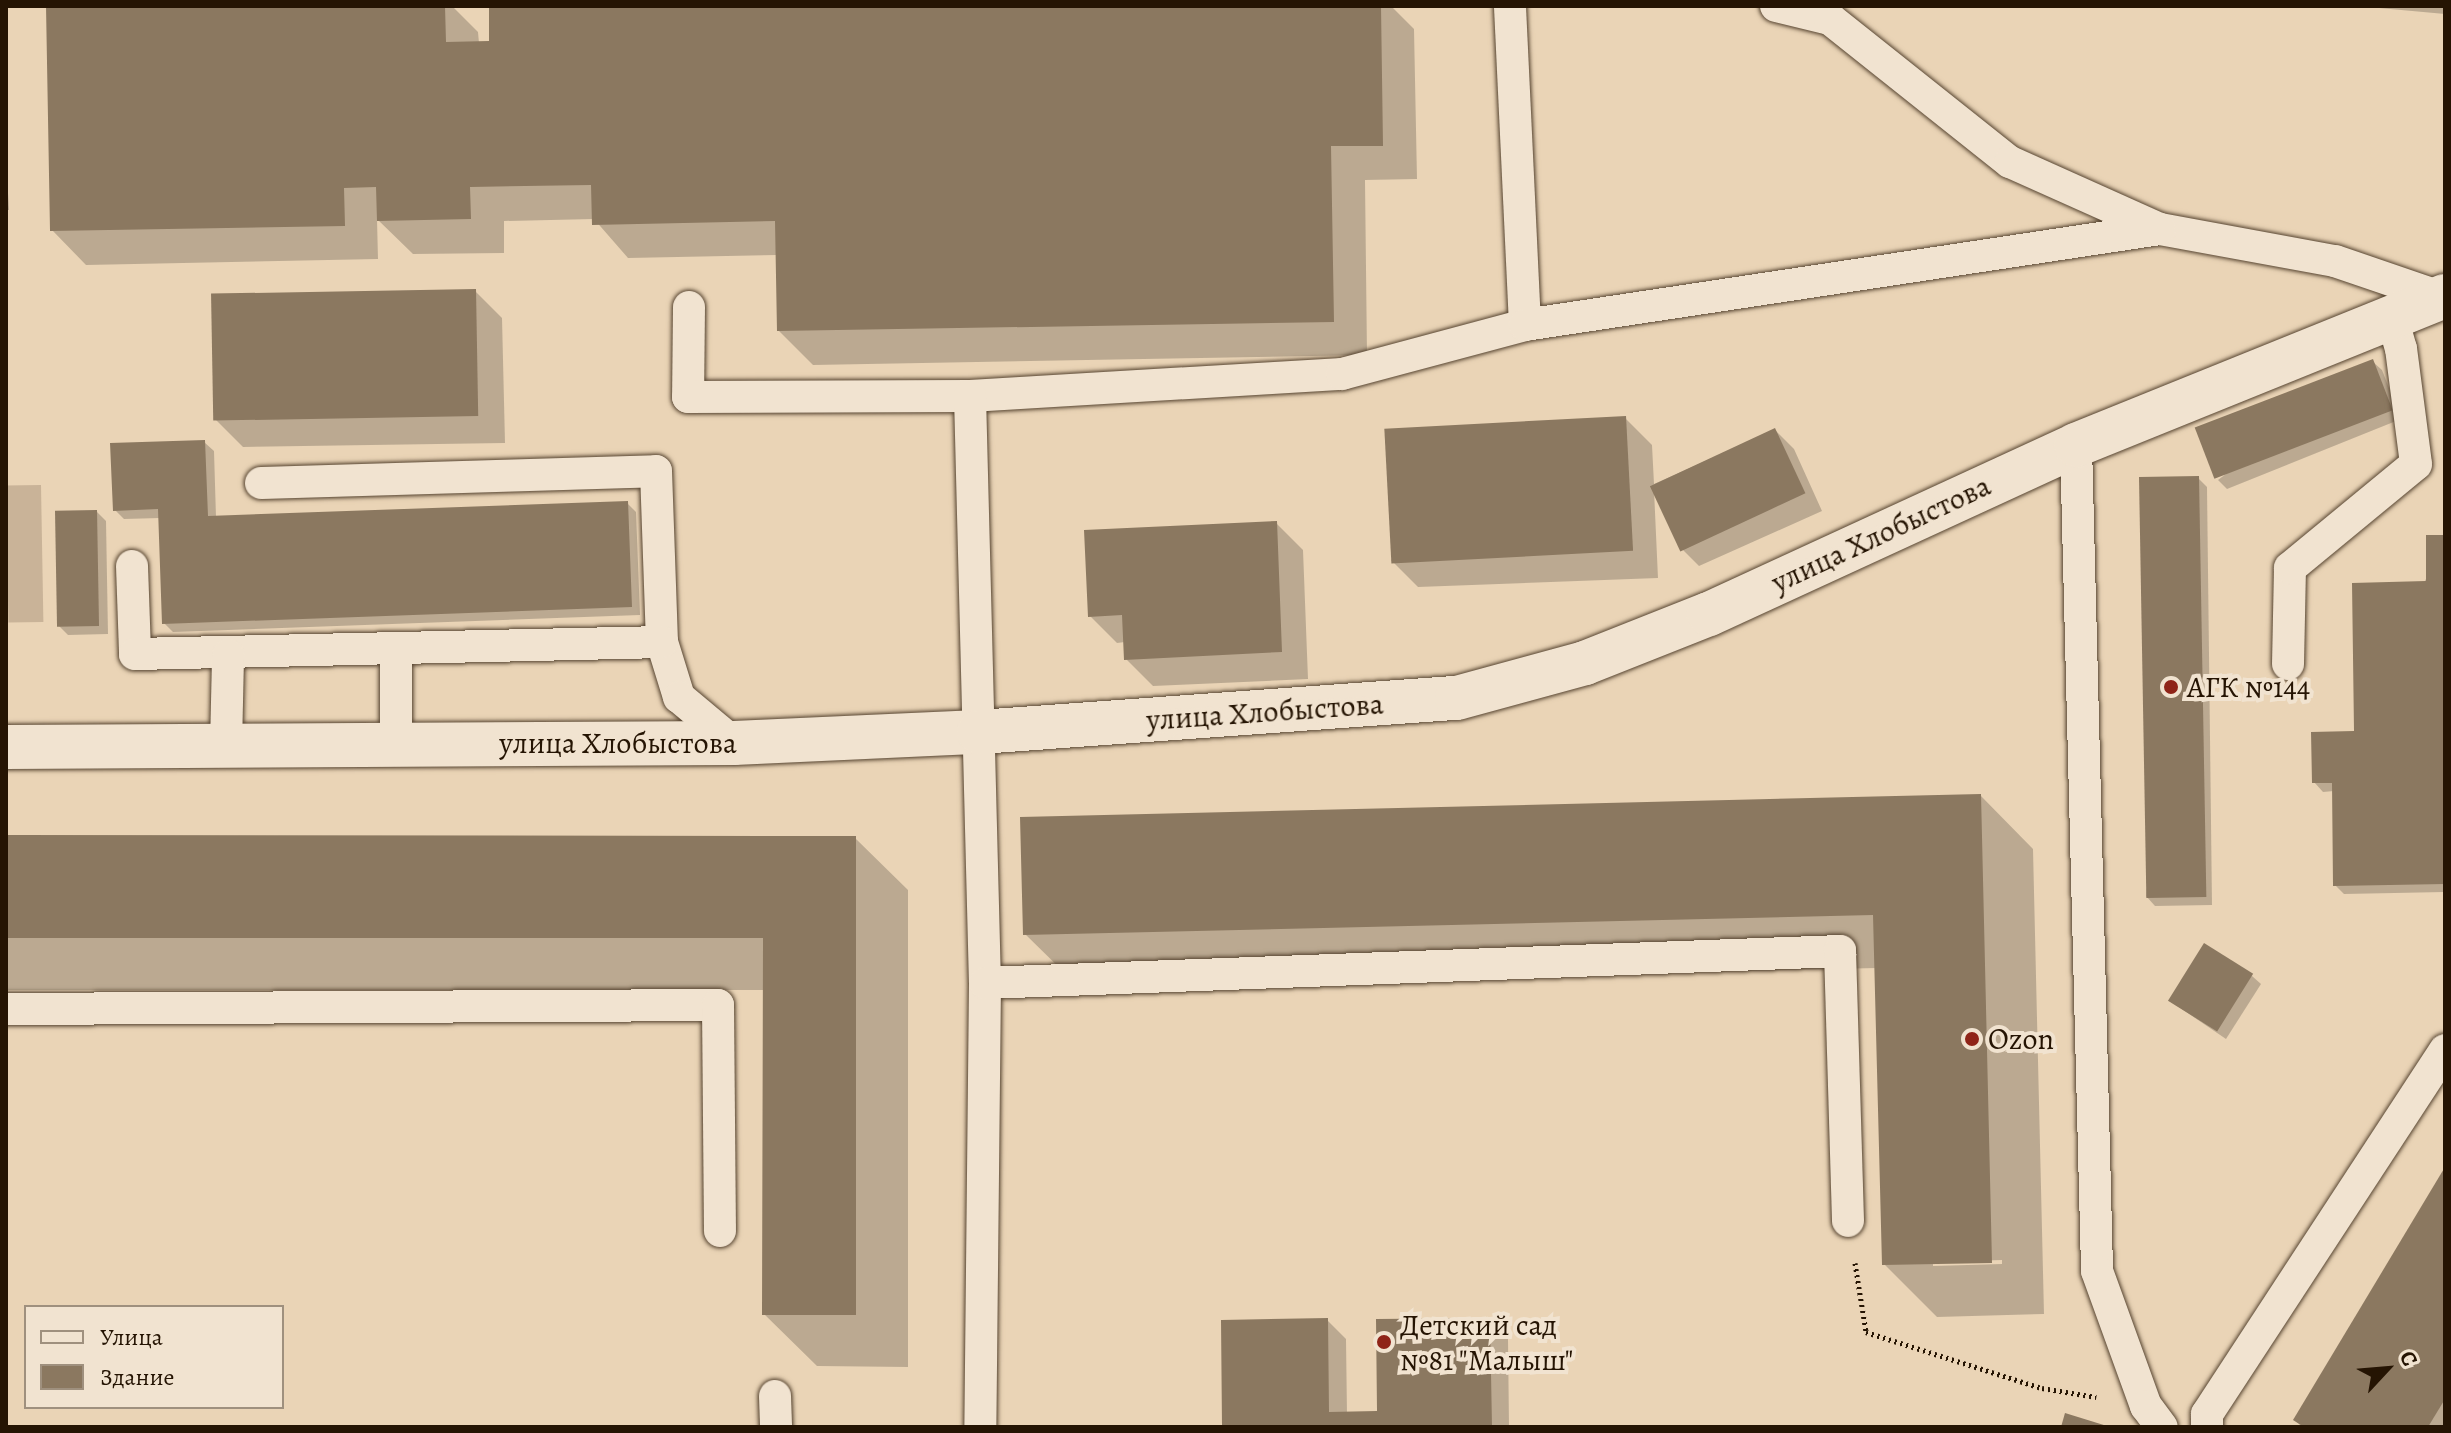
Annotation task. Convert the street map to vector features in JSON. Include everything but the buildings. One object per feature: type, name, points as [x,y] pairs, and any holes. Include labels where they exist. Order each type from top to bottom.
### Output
[{"type":"street","name":"улица Хлобыстова","points":[[6,747],[734,743],[979,732],[1457,698],[1585,663],[1709,614],[2076,445],[2442,297]]},
{"type":"lane","points":[[1510,6],[1525,325]]},
{"type":"lane","points":[[1776,6],[1830,19],[2010,162],[2160,229],[2335,261],[2442,297]]},
{"type":"lane","points":[[689,307],[688,397],[970,396],[1342,374],[1525,325],[2160,229]]},
{"type":"lane","points":[[2288,664],[2290,568],[2416,464],[2401,349],[2392,317]]},
{"type":"lane","points":[[970,396],[985,983],[980,1427]]},
{"type":"lane","points":[[2076,445],[2097,1271],[2154,1416]]},
{"type":"lane","points":[[261,483],[656,471],[662,642],[679,697],[734,743]]},
{"type":"lane","points":[[132,566],[135,654],[228,655],[662,642]]},
{"type":"lane","points":[[396,649],[396,745]]},
{"type":"lane","points":[[226,746],[228,655]]},
{"type":"lane","points":[[985,983],[1840,951],[1848,1221]]},
{"type":"lane","points":[[6,1009],[718,1005],[720,1231]]},
{"type":"lane","points":[[2207,1427],[2207,1414],[2445,1050]]},
{"type":"path","points":[[1848,1221],[1866,1332],[2042,1388],[2154,1416]]},
{"type":"shaded area","points":[[41,485],[43,622],[8,623],[6,486]]},
{"type":"place","name":"АГК №144","points":[[2171,687]]},
{"type":"place","name":"Ozon","points":[[1972,1039]]},
{"type":"place","name":"Детский сад №81 \"Малыш\"","points":[[1384,1342]]}]
